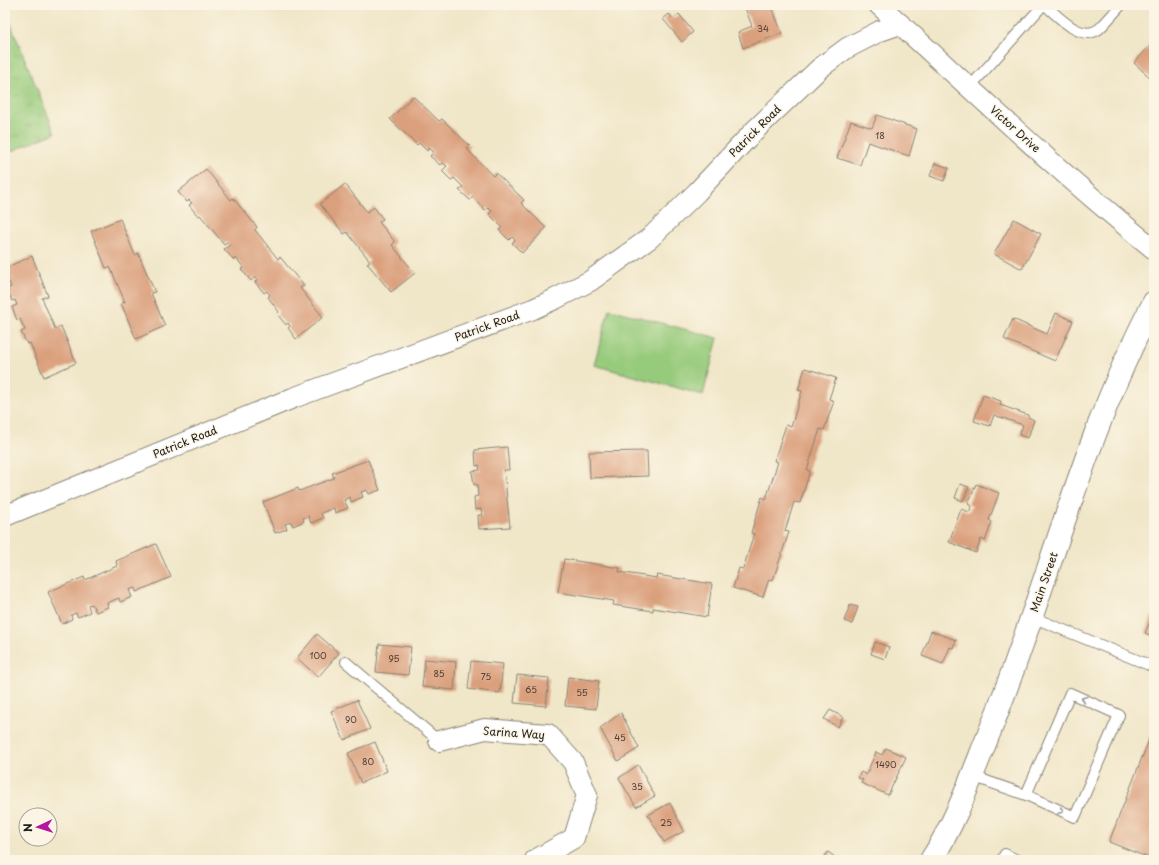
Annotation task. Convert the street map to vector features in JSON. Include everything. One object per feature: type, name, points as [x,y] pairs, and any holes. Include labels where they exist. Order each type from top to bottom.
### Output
[{"type":"main road","name":"Main Street","points":[[931,860],[940,846],[962,802],[1003,699],[1091,444],[1131,349],[1154,302]]},
{"type":"street","name":"Victor Drive","points":[[879,5],[1109,214],[1154,249]]},
{"type":"street","name":"Patrick Road","points":[[5,516],[293,398],[533,309],[590,282],[650,238],[697,192],[754,130],[820,68],[847,48],[880,31],[900,24]]},
{"type":"street","name":"Sarina Way","points":[[439,741],[485,729],[548,734],[573,762],[587,795],[574,838],[535,860]]},
{"type":"lane","points":[[969,88],[1044,5],[1077,32],[1086,34],[1098,30],[1121,5]]},
{"type":"lane","points":[[1032,617],[1154,667]]},
{"type":"lane","points":[[346,662],[439,741]]},
{"type":"lane","points":[[972,776],[1076,817],[1119,715],[1070,693],[1026,796]]},
{"type":"lane","points":[[1002,860],[1005,854],[1017,860]]},
{"type":"green space","points":[[5,10],[55,133],[5,154]]},
{"type":"green space","points":[[609,309],[718,338],[703,395],[594,365]]},
{"type":"building","points":[[744,5],[771,5],[782,33],[743,48],[738,32],[752,26]]},
{"type":"building","points":[[669,14],[673,19],[679,14],[693,32],[682,42],[663,19]]},
{"type":"building","points":[[1154,41],[1154,81],[1134,63]]},
{"type":"building","points":[[413,96],[439,121],[442,119],[470,146],[467,149],[493,176],[496,173],[524,200],[521,203],[546,228],[522,253],[512,243],[515,240],[512,237],[509,240],[499,230],[502,227],[489,214],[492,211],[488,208],[485,210],[473,197],[470,200],[459,190],[463,187],[454,178],[451,180],[442,171],[447,166],[443,163],[440,165],[430,156],[434,152],[429,148],[427,151],[419,143],[417,145],[390,119]]},
{"type":"building","points":[[877,115],[917,129],[909,156],[868,142],[860,165],[837,158],[851,121],[872,128]]},
{"type":"building","points":[[935,163],[949,168],[944,181],[930,176]]},
{"type":"building","points":[[206,169],[231,200],[233,198],[257,227],[255,230],[278,259],[280,257],[304,286],[300,288],[323,317],[296,339],[288,328],[290,326],[288,323],[286,325],[277,314],[279,312],[268,297],[270,295],[267,291],[264,293],[255,282],[258,280],[255,277],[251,281],[241,269],[244,268],[236,258],[234,260],[224,249],[230,245],[227,242],[224,244],[200,215],[198,216],[189,205],[192,203],[189,200],[187,202],[178,192]]},
{"type":"building","points":[[345,184],[367,212],[374,207],[383,219],[379,222],[395,242],[392,245],[415,273],[391,292],[367,263],[370,261],[347,232],[344,234],[320,204]]},
{"type":"building","points":[[120,219],[135,255],[138,253],[155,292],[151,293],[165,326],[136,339],[121,303],[125,302],[110,267],[106,268],[91,231]]},
{"type":"building","points":[[1014,219],[1041,234],[1022,269],[994,254]]},
{"type":"building","points":[[32,256],[48,296],[42,298],[55,329],[61,326],[76,363],[44,377],[30,343],[27,344],[21,332],[25,330],[20,319],[17,320],[12,307],[17,305],[15,300],[12,301],[7,289],[11,287],[9,282],[5,284],[5,268]]},
{"type":"building","points":[[1056,313],[1073,321],[1055,361],[1004,339],[1013,319],[1047,334]]},
{"type":"building","points":[[805,368],[836,378],[829,399],[834,401],[824,430],[820,429],[807,470],[810,471],[800,503],[794,502],[785,531],[789,532],[773,580],[769,579],[763,597],[733,588],[739,568],[743,569],[754,534],[751,533],[762,497],[766,499],[778,462],[774,461],[786,425],[791,427],[802,391],[798,390]]},
{"type":"building","points":[[983,395],[1001,401],[1000,405],[1028,415],[1028,417],[1034,420],[1028,438],[1019,435],[1023,425],[994,415],[990,426],[974,421]]},
{"type":"building","points":[[507,447],[509,470],[504,470],[510,527],[479,529],[478,515],[482,515],[481,509],[475,510],[474,497],[478,496],[477,484],[474,485],[472,471],[480,470],[479,465],[476,466],[475,450]]},
{"type":"building","points":[[647,451],[648,476],[590,478],[589,452]]},
{"type":"building","points":[[368,460],[380,490],[369,494],[367,490],[361,492],[363,497],[351,502],[350,497],[344,500],[348,508],[335,513],[334,508],[321,513],[323,518],[311,523],[308,516],[303,518],[304,521],[293,526],[291,522],[285,524],[287,529],[275,533],[263,502],[298,488],[299,491],[334,478],[332,473]]},
{"type":"building","points":[[960,484],[969,487],[963,501],[955,498]]},
{"type":"building","points":[[976,484],[999,493],[989,520],[992,522],[985,541],[981,539],[976,553],[949,542],[961,509],[969,512],[972,506],[968,504]]},
{"type":"building","points":[[156,544],[171,577],[136,592],[135,588],[129,590],[132,597],[120,602],[119,598],[107,603],[108,607],[96,612],[92,604],[88,605],[90,612],[78,617],[76,613],[71,615],[72,619],[62,624],[48,592],[84,577],[85,580],[117,566],[116,561]]},
{"type":"building","points":[[564,559],[620,568],[619,572],[656,578],[657,575],[712,584],[707,617],[653,608],[653,611],[613,605],[614,601],[558,592]]},
{"type":"building","points":[[850,605],[858,607],[852,624],[844,621]]},
{"type":"building","points":[[1154,612],[1154,637],[1145,633]]},
{"type":"building","points":[[931,631],[956,640],[953,648],[950,647],[943,664],[922,656]]},
{"type":"building","points":[[317,634],[339,653],[318,677],[297,658]]},
{"type":"building","points":[[875,642],[889,647],[885,659],[871,654]]},
{"type":"building","points":[[379,644],[411,647],[408,675],[376,672]]},
{"type":"building","points":[[425,659],[456,662],[454,690],[422,687]]},
{"type":"building","points":[[471,661],[503,664],[500,693],[468,689]]},
{"type":"building","points":[[517,675],[549,678],[546,706],[514,703]]},
{"type":"building","points":[[568,677],[599,681],[596,709],[565,706]]},
{"type":"building","points":[[357,700],[370,729],[344,740],[331,711]]},
{"type":"building","points":[[830,710],[843,717],[838,727],[824,719]]},
{"type":"building","points":[[621,713],[639,748],[618,761],[600,728]]},
{"type":"building","points":[[1152,732],[1154,733],[1154,860],[1109,842]]},
{"type":"building","points":[[375,742],[387,771],[361,783],[348,753]]},
{"type":"building","points":[[886,748],[906,757],[888,795],[861,783],[863,780],[858,778],[861,772],[866,775],[876,752],[882,755]]},
{"type":"building","points":[[638,765],[655,796],[636,807],[619,778]]},
{"type":"building","points":[[670,803],[684,831],[664,842],[648,815]]},
{"type":"building","points":[[828,852],[839,860],[822,860]]}]
